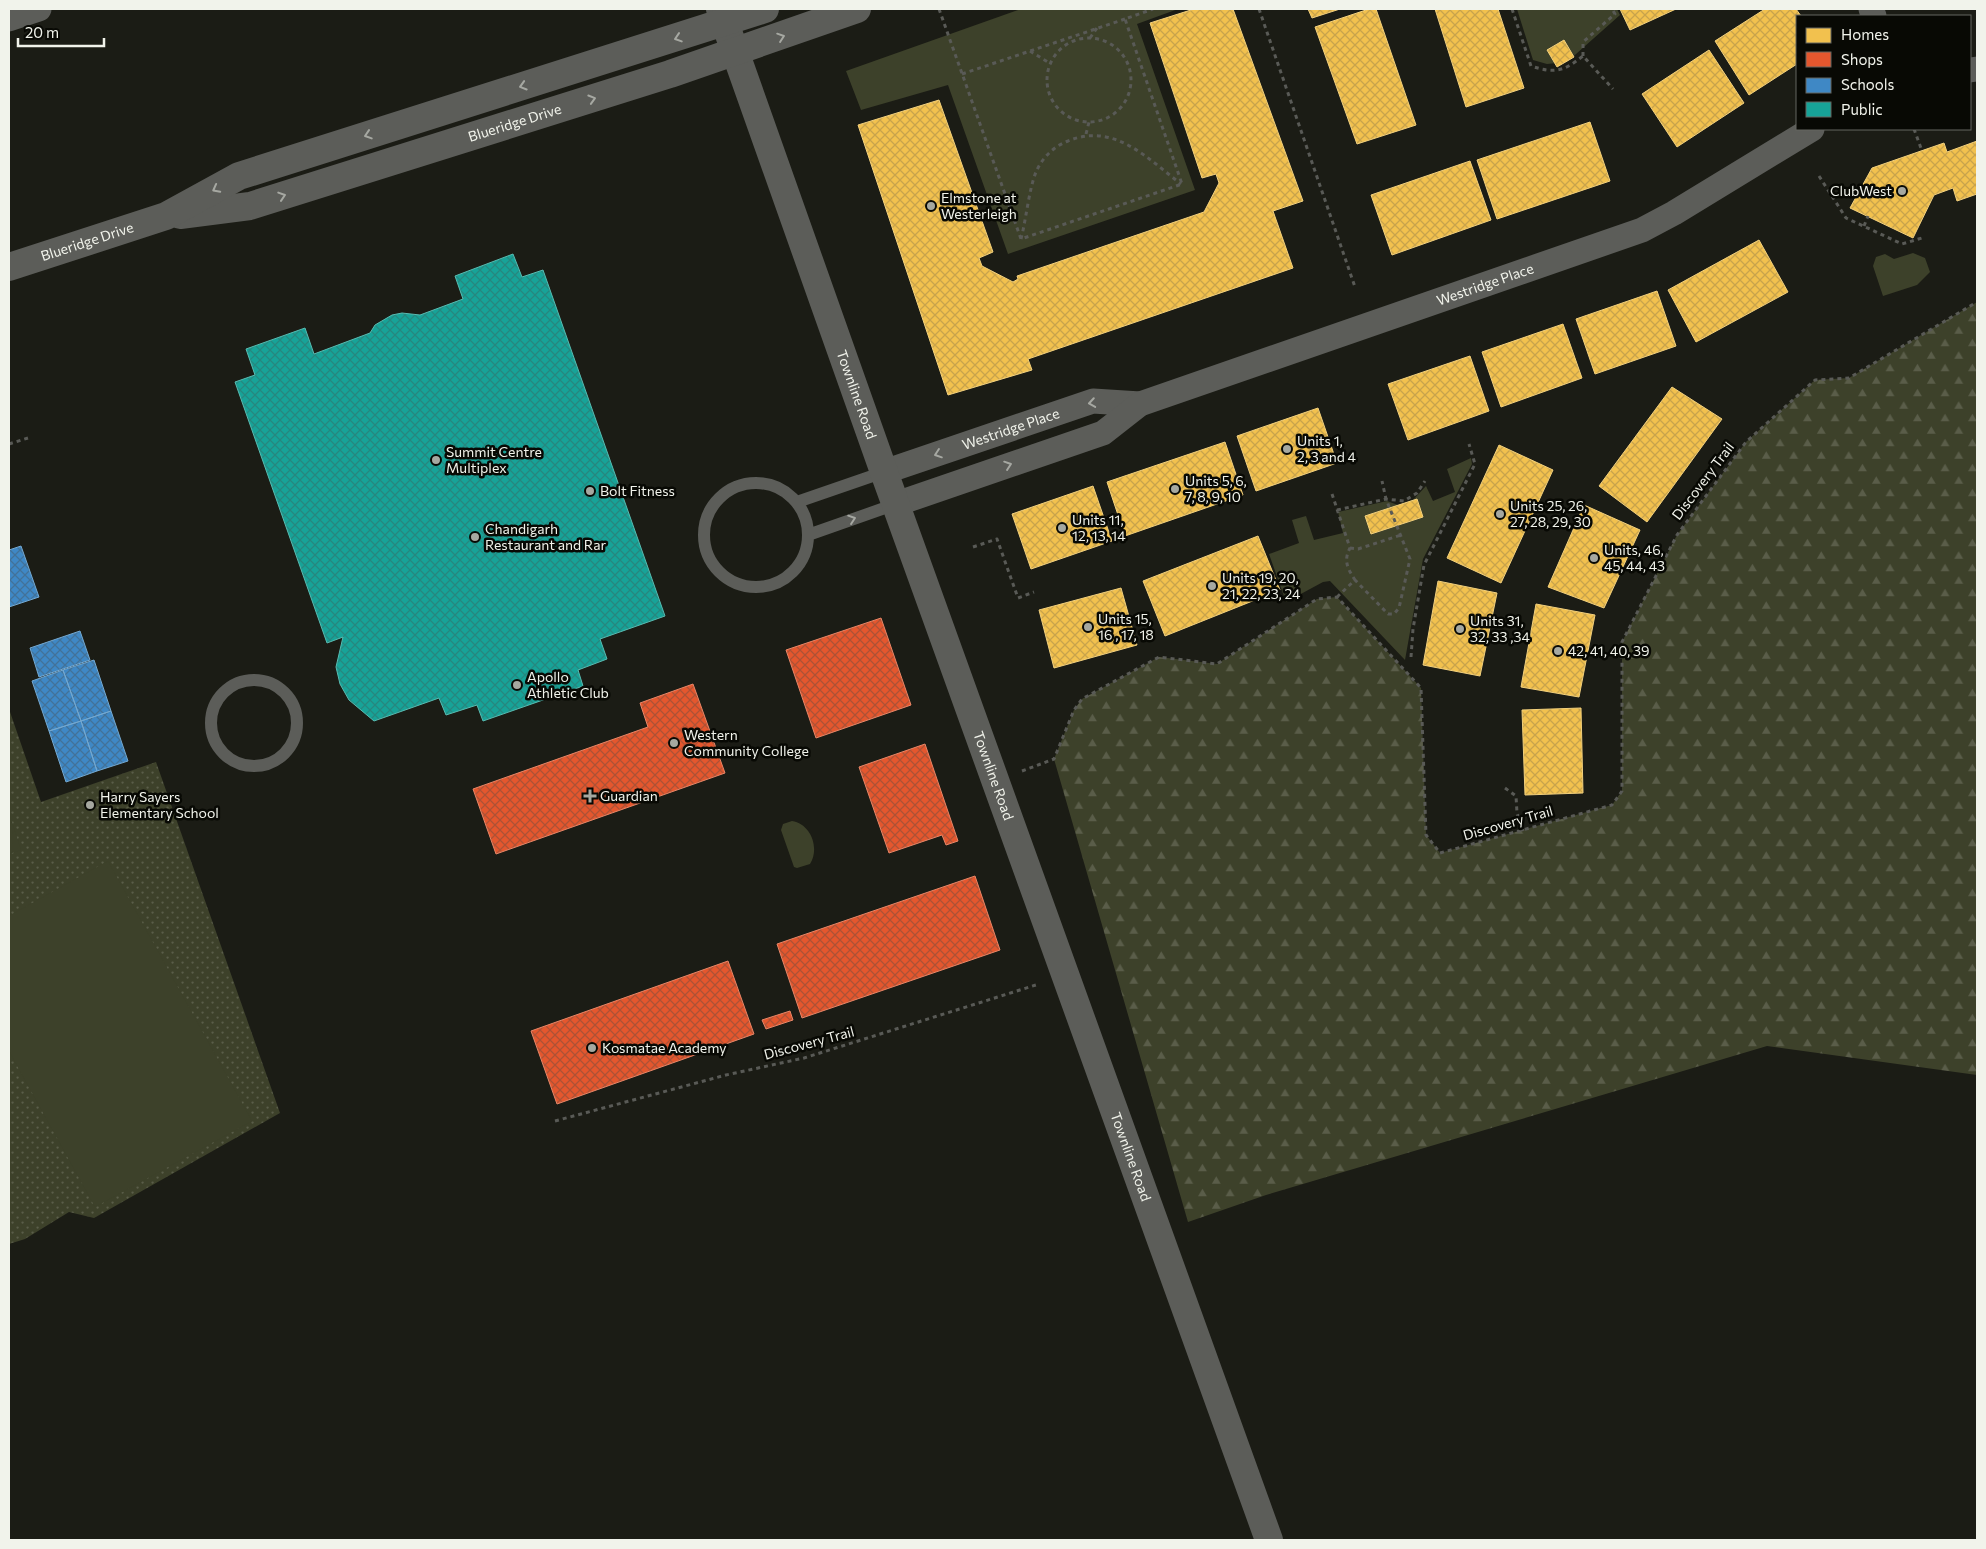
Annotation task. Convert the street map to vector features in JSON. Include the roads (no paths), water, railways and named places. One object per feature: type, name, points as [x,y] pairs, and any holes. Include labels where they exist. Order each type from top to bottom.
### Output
[{"type":"street","points":[[9,18],[40,9]]},
{"type":"street","name":"Blueridge Drive","points":[[9,267],[166,216],[239,176],[722,16],[766,9]]},
{"type":"street","name":"Blueridge Drive","points":[[166,216],[250,206],[734,52],[857,9]]},
{"type":"street","name":"Townline Road","points":[[722,16],[884,472],[1269,1540]]},
{"type":"street","name":"Westridge Place","points":[[896,504],[1103,432],[1140,404],[1642,230],[1674,214],[1810,130]]},
{"type":"street","name":"Westridge Place","points":[[884,472],[1093,401],[1140,404]]},
{"type":"lane","points":[[797,502],[884,472]]},
{"type":"lane","points":[[752,482],[777,487],[797,502],[805,517],[808,535],[805,552],[797,567],[784,579],[767,586],[749,587],[732,581],[718,571],[708,556],[704,540],[704,524],[711,508],[722,495],[736,486],[752,482]]},
{"type":"lane","points":[[808,535],[896,504]]},
{"type":"lane","points":[[254,680],[269,683],[282,690],[291,701],[296,714],[297,729],[293,743],[284,754],[272,763],[258,767],[244,766],[231,760],[221,752],[210,726],[212,712],[218,699],[228,689],[240,682],[254,680]]},
{"type":"place","name":"ClubWest","points":[[1902,191]]},
{"type":"place","name":"Elmstone at Westerleigh","points":[[931,206]]},
{"type":"place","name":"Units 1, 2, 3 and 4","points":[[1287,449]]},
{"type":"place","name":"Summit Centre Multiplex","points":[[436,460]]},
{"type":"place","name":"Units 5, 6, 7, 8, 9, 10","points":[[1175,489]]},
{"type":"place","name":"Bolt Fitness","points":[[590,491]]},
{"type":"place","name":"Units 25, 26, 27, 28, 29, 30","points":[[1500,514]]},
{"type":"place","name":"Units 11, 12, 13, 14","points":[[1062,528]]},
{"type":"place","name":"Chandigarh Restaurant and Rar","points":[[475,537]]},
{"type":"place","name":"Units, 46, 45, 44, 43","points":[[1594,558]]},
{"type":"place","name":"Units 19, 20, 21, 22, 23, 24","points":[[1212,586]]},
{"type":"place","name":"Units 15, 16 , 17, 18","points":[[1088,627]]},
{"type":"place","name":"Units 31, 32, 33 ,34","points":[[1460,629]]},
{"type":"place","name":"42, 41, 40, 39","points":[[1558,651]]},
{"type":"place","name":"Apollo Athletic Club","points":[[517,685]]},
{"type":"place","name":"Western Community College","points":[[674,743]]},
{"type":"place","name":"Guardian","points":[[590,796]]},
{"type":"place","name":"Harry Sayers Elementary School","points":[[90,805]]},
{"type":"place","name":"Kosmatae Academy","points":[[592,1048]]}]
